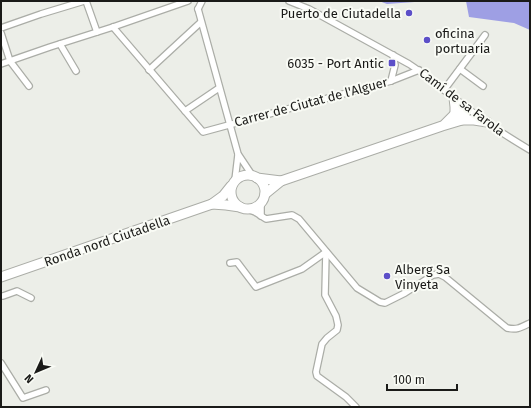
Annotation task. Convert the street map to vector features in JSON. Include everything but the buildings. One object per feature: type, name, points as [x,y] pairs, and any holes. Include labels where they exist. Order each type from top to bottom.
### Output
[{"type":"main road","points":[[454,98],[455,113]]},
{"type":"main road","points":[[442,126],[455,113],[466,107]]},
{"type":"main road","points":[[462,120],[465,115],[466,107]]},
{"type":"main road","points":[[264,194],[281,181],[442,126],[462,120],[487,122]]},
{"type":"main road","points":[[254,176],[262,182],[264,188],[261,203],[256,207],[244,208],[235,204],[230,192],[233,183],[239,177],[244,175],[254,176],[281,181]]},
{"type":"main road","name":"Ronda nord Ciutadella","points":[[1,277],[212,204],[223,196],[233,183]]},
{"type":"main road","name":"Ronda nord Ciutadella","points":[[212,204],[244,208]]},
{"type":"street","points":[[1,28],[85,1],[97,32]]},
{"type":"street","points":[[1,64],[186,1],[198,10]]},
{"type":"street","points":[[202,1],[198,10],[238,154],[254,176]]},
{"type":"street","name":"Camí de sa Farola","points":[[289,1],[309,10],[419,70],[466,107],[530,150]]},
{"type":"street","points":[[149,70],[201,22]]},
{"type":"street","points":[[113,27],[185,111],[219,88]]},
{"type":"street","points":[[1,34],[10,61],[29,86]]},
{"type":"street","points":[[444,90],[485,35]]},
{"type":"street","points":[[60,44],[76,71]]},
{"type":"street","points":[[391,81],[395,65],[393,55]]},
{"type":"street","points":[[460,68],[483,86]]},
{"type":"street","name":"Carrer de Ciutat de l'Alguer","points":[[185,111],[203,132],[391,81],[419,70]]},
{"type":"street","points":[[233,183],[238,154]]},
{"type":"street","points":[[261,203],[261,216]]},
{"type":"street","points":[[244,208],[255,212],[266,219],[292,215],[299,219],[357,288],[380,302],[385,303],[405,293],[433,275],[440,274],[507,328],[516,330],[530,323]]},
{"type":"street","points":[[230,263],[237,262],[256,286],[302,269],[326,252]]},
{"type":"street","points":[[326,252],[325,295],[336,316],[338,325],[337,330],[322,344],[316,372],[317,376],[356,407]]},
{"type":"street","points":[[1,296],[17,291],[31,298]]},
{"type":"street","points":[[1,363],[23,398],[46,390]]},
{"type":"water","points":[[379,1],[428,1],[387,4]]},
{"type":"water","points":[[466,1],[530,1],[530,30],[514,23],[469,17]]},
{"type":"place","name":"Puerto de Ciutadella","points":[[409,13]]},
{"type":"place","name":"oficina portuaria","points":[[427,40]]},
{"type":"place","name":"6035 - Port Antic","points":[[392,63]]},
{"type":"place","name":"Alberg Sa Vinyeta","points":[[387,276]]}]
